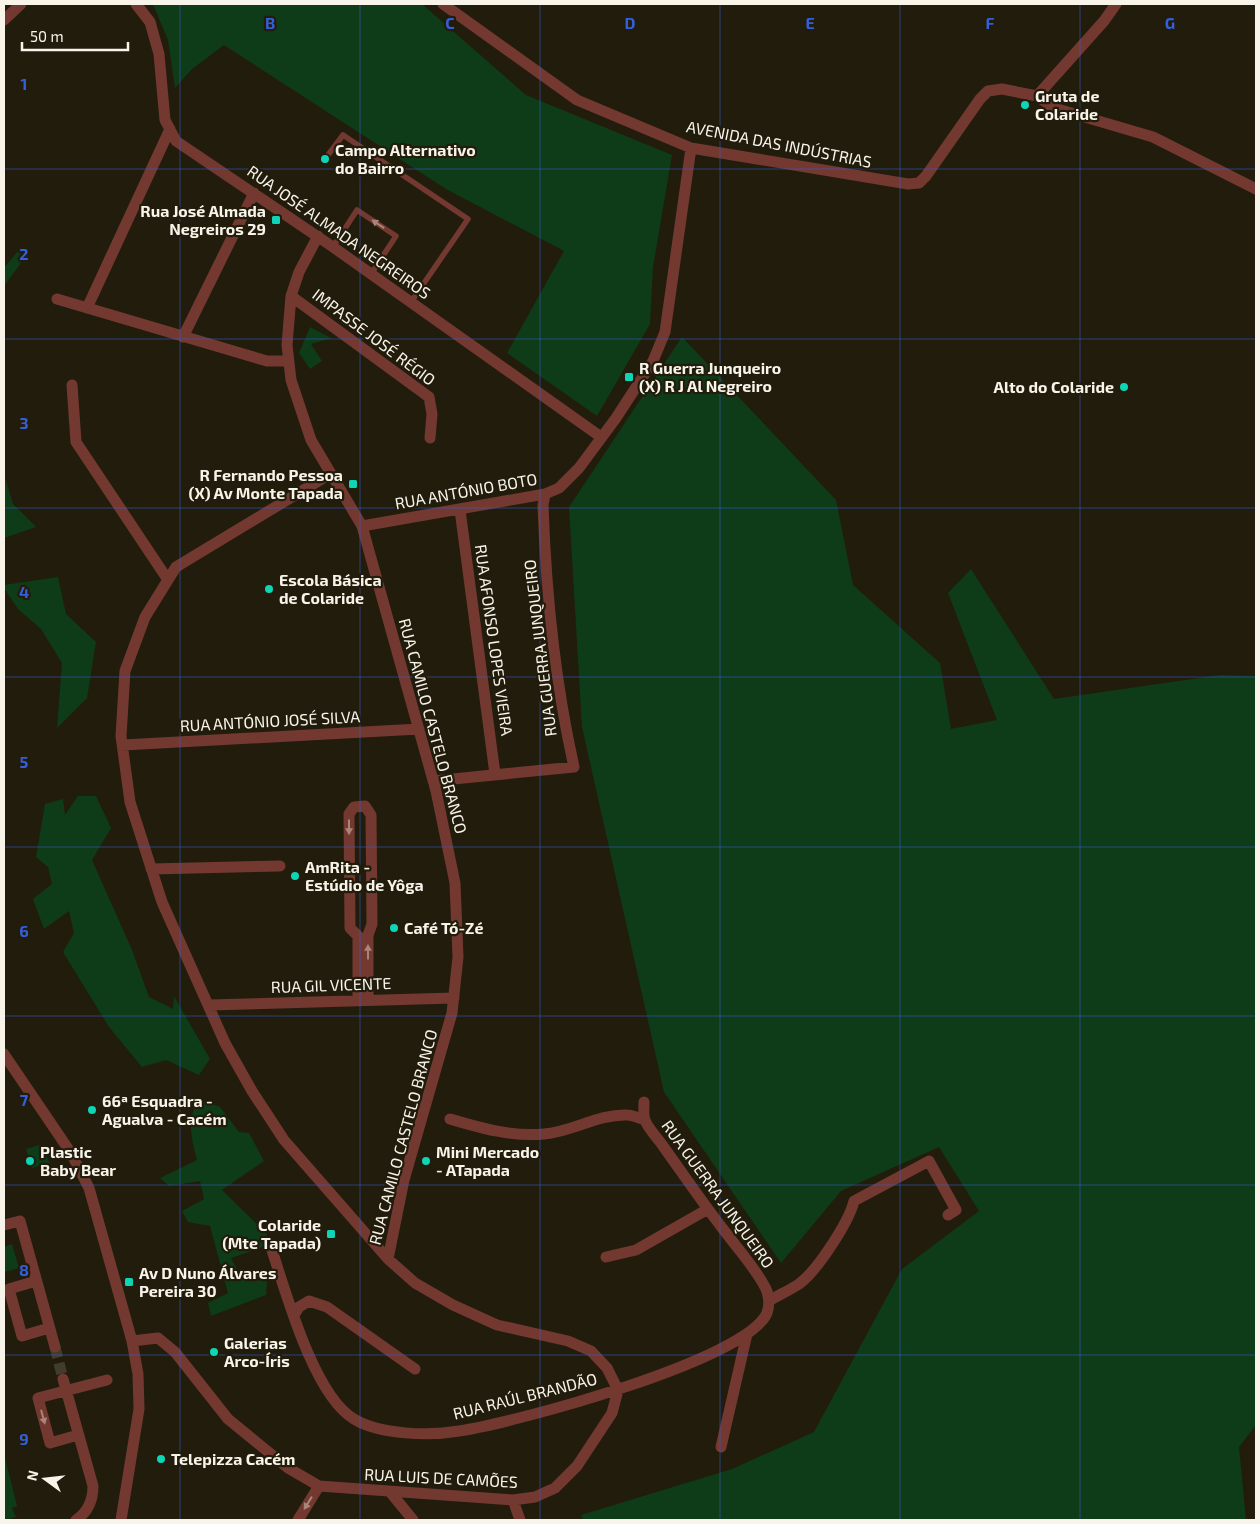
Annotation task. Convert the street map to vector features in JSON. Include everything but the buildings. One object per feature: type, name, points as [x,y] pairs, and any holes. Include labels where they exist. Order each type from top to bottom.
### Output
[{"type":"street","points":[[4,20],[21,4]]},
{"type":"street","name":"RUA JOSÉ ALMADA NEGREIROS","points":[[136,4],[150,22],[159,54],[165,120],[176,140],[334,247],[601,437]]},
{"type":"street","name":"AVENIDA DAS INDÚSTRIAS","points":[[443,4],[577,100],[691,148],[908,184],[918,183],[926,176],[980,99],[988,91],[1002,89],[1037,96]]},
{"type":"street","points":[[1116,4],[1104,21],[1037,96],[1054,108],[1153,137],[1256,189]]},
{"type":"street","points":[[87,308],[170,129]]},
{"type":"street","name":"RUA ANTÓNIO BOTO","points":[[362,526],[545,494],[559,488],[579,468],[653,361],[665,332],[691,148]]},
{"type":"street","points":[[183,337],[254,193]]},
{"type":"street","name":"RUA CAMILO CASTELO BRANCO","points":[[318,236],[299,272],[291,296],[287,345],[291,380],[310,440],[362,526],[434,781],[455,882],[458,957],[454,998],[441,1055],[404,1180],[388,1259]]},
{"type":"street","name":"IMPASSE JOSÉ RÉGIO","points":[[291,296],[429,397],[432,414],[430,438]]},
{"type":"street","points":[[57,299],[268,361],[288,361]]},
{"type":"street","points":[[72,385],[76,442],[168,580]]},
{"type":"street","points":[[330,474],[176,567],[146,617],[125,671],[122,745],[130,802],[162,902],[226,1043],[252,1091],[284,1140],[388,1259],[415,1283],[454,1305],[498,1325],[568,1341],[591,1351],[607,1368],[618,1390],[712,1355],[747,1334],[767,1313],[769,1301],[799,1284],[810,1274],[844,1225],[852,1210],[854,1201],[929,1162],[956,1210],[948,1215]]},
{"type":"street","name":"RUA GUERRA JUNQUEIRO","points":[[495,774],[574,767],[567,742],[546,585],[543,506],[545,494]]},
{"type":"street","name":"RUA AFONSO LOPES VIEIRA","points":[[460,510],[495,774]]},
{"type":"street","name":"RUA ANTÓNIO JOSÉ SILVA","points":[[122,745],[419,729]]},
{"type":"street","points":[[434,781],[495,774]]},
{"type":"street","points":[[365,806],[371,815],[372,924],[368,935],[363,1000],[358,936],[350,928],[349,814],[354,807],[365,806]]},
{"type":"street","points":[[151,869],[280,866]]},
{"type":"street","name":"RUA GIL VICENTE","points":[[209,1006],[454,998]]},
{"type":"street","points":[[4,1054],[71,1153],[89,1188],[132,1342],[138,1374],[139,1409],[121,1520]]},
{"type":"street","name":"RUA GUERRA JUNQUEIRO","points":[[644,1102],[645,1120],[757,1274],[766,1289],[769,1301]]},
{"type":"street","points":[[450,1119],[510,1134],[545,1134],[573,1128],[596,1120],[628,1114],[645,1120]]},
{"type":"street","points":[[606,1257],[636,1250],[708,1209]]},
{"type":"street","points":[[4,1225],[20,1221],[55,1347]]},
{"type":"street","name":"RUA RAÚL BRANDÃO","points":[[270,1244],[306,1351],[335,1401],[353,1419],[372,1427],[413,1432],[458,1432],[618,1390]]},
{"type":"street","points":[[36,1282],[9,1289],[22,1336],[49,1328]]},
{"type":"street","points":[[294,1315],[299,1307],[309,1301],[328,1307],[415,1369]]},
{"type":"street","points":[[721,1447],[747,1334]]},
{"type":"street","name":"RUA LUIS DE CAMÕES","points":[[132,1342],[158,1338],[169,1347],[228,1419],[288,1468],[319,1486],[391,1493],[513,1500],[535,1497],[555,1488],[577,1466],[612,1413],[618,1390]]},
{"type":"street","points":[[78,1435],[50,1443],[38,1398],[64,1384],[107,1380]]},
{"type":"street","points":[[64,1384],[86,1460],[93,1493],[87,1511],[76,1520]]},
{"type":"street","points":[[298,1520],[319,1486]]},
{"type":"street","points":[[391,1493],[413,1520]]},
{"type":"street","points":[[513,1500],[520,1520]]},
{"type":"lane","points":[[325,159],[343,134],[468,219],[411,302]]},
{"type":"lane","points":[[334,247],[357,210],[396,236],[371,274]]},
{"type":"green space","points":[[153,4],[422,4],[526,95],[672,155],[653,267],[650,324],[597,416],[507,353],[564,251],[446,189],[224,45],[192,69],[175,88],[168,40]]},
{"type":"green space","points":[[21,247],[29,252],[4,286],[4,268]]},
{"type":"green space","points":[[310,327],[331,338],[311,344],[322,361],[310,369],[299,353]]},
{"type":"green space","points":[[682,337],[836,500],[853,585],[940,663],[951,729],[997,720],[948,593],[971,569],[1054,699],[1220,675],[1256,676],[1256,1425],[1239,1447],[1246,1520],[583,1520],[581,1515],[732,1469],[814,1432],[902,1269],[979,1211],[939,1147],[841,1191],[781,1263],[664,1092],[582,727],[569,507]]},
{"type":"green space","points":[[4,474],[13,504],[36,527],[4,538]]},
{"type":"green space","points":[[58,577],[66,614],[96,642],[87,698],[57,728],[62,663],[41,629],[18,609],[4,588],[4,585]]},
{"type":"green space","points":[[78,796],[96,796],[111,828],[92,860],[132,950],[149,997],[173,1009],[174,996],[210,1059],[199,1075],[166,1060],[142,1067],[109,1027],[63,952],[74,933],[69,911],[44,929],[33,899],[52,884],[48,867],[36,857],[45,804],[63,799],[65,815]]},
{"type":"green space","points":[[200,1100],[220,1107],[239,1132],[249,1133],[264,1161],[222,1190],[267,1234],[263,1247],[231,1258],[242,1279],[267,1281],[266,1295],[211,1316],[208,1303],[228,1293],[210,1226],[188,1222],[182,1211],[204,1199],[200,1181],[169,1186],[160,1178],[197,1160],[191,1121],[195,1107]]},
{"type":"green space","points":[[40,1145],[50,1163],[32,1168],[26,1149]]},
{"type":"green space","points":[[12,1244],[19,1268],[4,1272],[4,1247]]},
{"type":"green space","points":[[4,1454],[17,1506],[12,1508],[16,1517],[4,1520]]},
{"type":"tunnel","points":[[55,1347],[63,1379]]},
{"type":"place","name":"Gruta de Colaride","points":[[1025,105]]},
{"type":"place","name":"Campo Alternativo do Bairro","points":[[325,159]]},
{"type":"place","name":"Rua José Almada Negreiros 29","points":[[276,220]]},
{"type":"place","name":"R Guerra Junqueiro (X) R J Al Negreiro","points":[[629,377]]},
{"type":"place","name":"Alto do Colaride","points":[[1124,387]]},
{"type":"place","name":"R Fernando Pessoa (X) Av Monte Tapada","points":[[353,484]]},
{"type":"place","name":"Escola Básica de Colaride","points":[[269,589]]},
{"type":"place","name":"AmRita - Estúdio de Yôga","points":[[295,876]]},
{"type":"place","name":"Café Tó-Zé","points":[[394,928]]},
{"type":"place","name":"66ª Esquadra - Agualva - Cacém","points":[[92,1110]]},
{"type":"place","name":"Plastic Baby Bear","points":[[30,1161]]},
{"type":"place","name":"Mini Mercado - ATapada","points":[[426,1161]]},
{"type":"place","name":"Colaride (Mte Tapada)","points":[[331,1234]]},
{"type":"place","name":"Av D Nuno Álvares Pereira 30","points":[[129,1282]]},
{"type":"place","name":"Galerias Arco-Íris","points":[[214,1352]]},
{"type":"place","name":"Telepizza Cacém","points":[[161,1459]]}]
